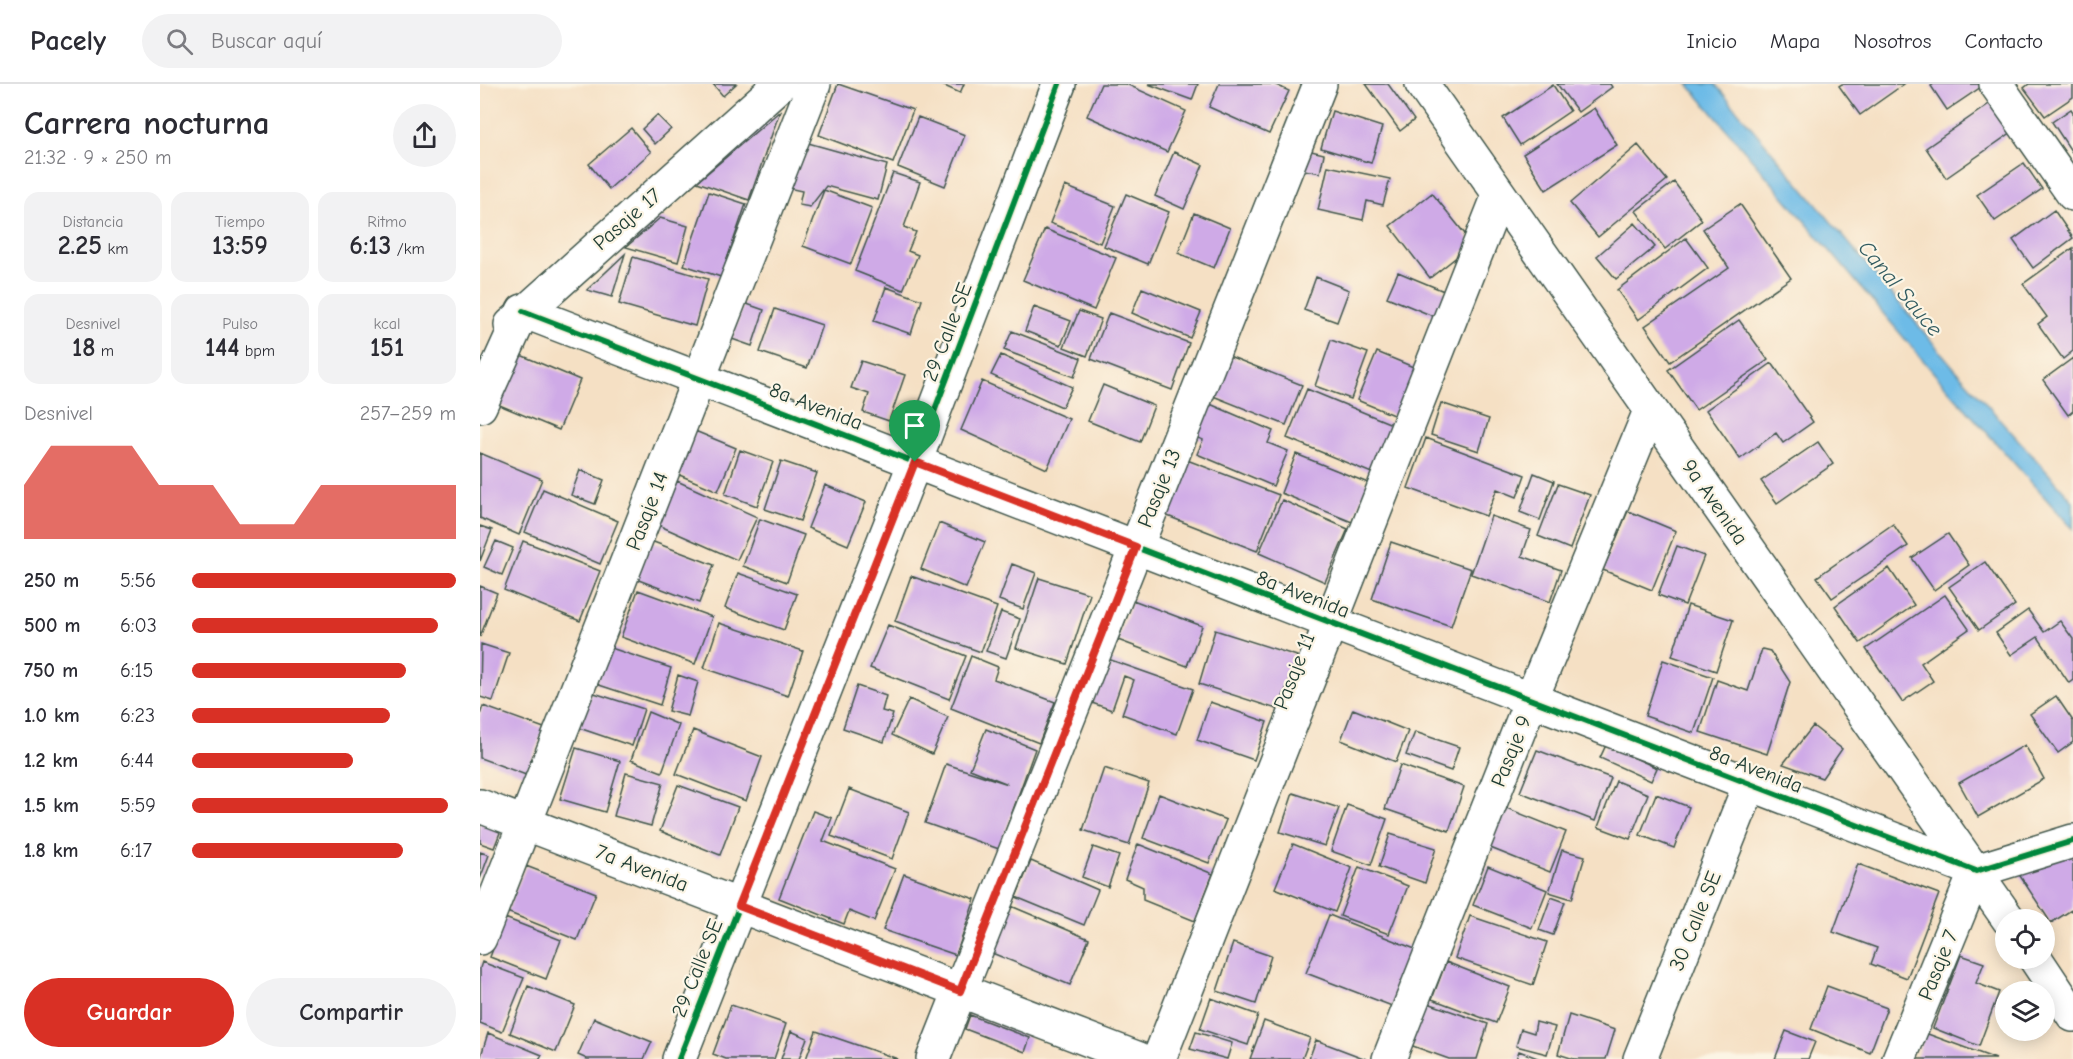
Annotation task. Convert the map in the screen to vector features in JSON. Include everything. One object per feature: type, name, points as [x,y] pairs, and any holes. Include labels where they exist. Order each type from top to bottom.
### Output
[{"type":"street","name":"Pasaje 17","points":[[480,360],[524,311],[780,84]]},
{"type":"street","name":"Pasaje 14","points":[[480,938],[814,84]]},
{"type":"street","name":"29 Calle SE","points":[[679,1059],[915,462],[1059,84]]},
{"type":"street","name":"Pasaje 13","points":[[933,1059],[1320,84]]},
{"type":"street","name":"9a Avenida","points":[[1422,84],[2002,909]]},
{"type":"street","points":[[1996,84],[2073,194]]},
{"type":"street","name":"Pasaje 11","points":[[1159,1059],[1500,195]]},
{"type":"street","name":"8a Avenida","points":[[524,311],[1976,871]]},
{"type":"street","points":[[480,406],[524,311]]},
{"type":"street","name":"Pasaje 9","points":[[1389,1059],[1531,700],[1650,411]]},
{"type":"street","name":"30 Calle SE","points":[[1640,1059],[1750,784]]},
{"type":"street","name":"7a Avenida","points":[[480,806],[1139,1059]]},
{"type":"street","points":[[1976,871],[2073,841]]},
{"type":"street","name":"Pasaje 7","points":[[1899,1059],[1976,871]]},
{"type":"street","points":[[2042,969],[2073,1015]]},
{"type":"water","points":[[1688,84],[1715,84],[1955,369],[2073,501],[2073,529],[1939,379]]},
{"type":"building","points":[[713,84],[736,84],[723,96]]},
{"type":"building","points":[[838,84],[913,110],[893,163],[819,135]]},
{"type":"building","points":[[940,84],[964,84],[960,93]]},
{"type":"building","points":[[1101,84],[1126,84],[1186,111],[1167,152],[1087,116]]},
{"type":"building","points":[[1148,84],[1198,84],[1192,100]]},
{"type":"building","points":[[1219,84],[1274,84],[1289,91],[1269,134],[1209,107]]},
{"type":"building","points":[[1366,84],[1388,84],[1414,120],[1400,131]]},
{"type":"building","points":[[1557,84],[1610,84],[1612,87],[1578,112]]},
{"type":"building","points":[[1842,84],[1904,84],[1860,115],[1839,86]]},
{"type":"building","points":[[1934,84],[1979,84],[1981,87],[1947,110],[1931,86]]},
{"type":"building","points":[[2029,84],[2073,84],[2073,97],[2045,116],[2024,88]]},
{"type":"building","points":[[1553,85],[1570,111],[1520,145],[1503,118]]},
{"type":"building","points":[[1992,102],[2012,132],[1946,178],[1926,148]]},
{"type":"building","points":[[1594,108],[1617,145],[1546,190],[1523,154]]},
{"type":"building","points":[[2071,109],[2073,112],[2073,154],[2052,122]]},
{"type":"building","points":[[780,111],[749,200],[697,182]]},
{"type":"building","points":[[1332,111],[1382,127],[1371,163],[1321,148]]},
{"type":"building","points":[[657,115],[671,129],[655,144],[642,129]]},
{"type":"building","points":[[918,117],[965,135],[945,186],[898,167]]},
{"type":"building","points":[[631,128],[651,152],[609,189],[589,164]]},
{"type":"building","points":[[801,141],[887,165],[878,200],[826,186],[810,207],[799,205],[802,191],[788,188]]},
{"type":"building","points":[[1638,145],[1667,180],[1598,237],[1570,203]]},
{"type":"building","points":[[1307,150],[1324,154],[1320,173],[1299,169]]},
{"type":"building","points":[[1174,152],[1203,165],[1184,209],[1155,196]]},
{"type":"building","points":[[2024,163],[2042,189],[1995,221],[1977,195]]},
{"type":"building","points":[[1328,166],[1390,179],[1383,205],[1367,201],[1363,220],[1318,210]]},
{"type":"building","points":[[893,173],[920,182],[904,227],[916,232],[908,251],[918,255],[903,290],[855,271]]},
{"type":"building","points":[[1674,182],[1702,220],[1665,249],[1636,211]]},
{"type":"building","points":[[1065,186],[1115,206],[1100,243],[1050,223]]},
{"type":"building","points":[[824,190],[872,208],[851,264],[803,246]]},
{"type":"building","points":[[709,192],[746,204],[721,277],[684,265]]},
{"type":"building","points":[[1432,193],[1473,244],[1430,278],[1390,226]]},
{"type":"building","points":[[1126,194],[1169,212],[1148,264],[1104,246]]},
{"type":"building","points":[[1740,204],[1791,278],[1670,362],[1645,326],[1729,268],[1703,229]]},
{"type":"building","points":[[2054,210],[2073,238],[2033,268],[2013,240]]},
{"type":"building","points":[[1194,213],[1230,228],[1214,268],[1178,253]]},
{"type":"building","points":[[660,218],[688,226],[678,262],[626,247]]},
{"type":"building","points":[[1635,223],[1655,247],[1616,279],[1597,256]]},
{"type":"building","points":[[1045,229],[1116,258],[1094,310],[1023,280]]},
{"type":"building","points":[[1686,238],[1708,268],[1638,320],[1617,290]]},
{"type":"building","points":[[2073,248],[2073,351],[2063,359],[2038,324],[2047,317],[2023,284]]},
{"type":"building","points":[[625,254],[612,297],[587,290]]},
{"type":"building","points":[[633,257],[708,279],[695,326],[619,304]]},
{"type":"building","points":[[1398,272],[1451,294],[1440,319],[1387,297]]},
{"type":"building","points":[[1316,277],[1349,290],[1337,322],[1304,310]]},
{"type":"building","points":[[886,287],[922,300],[911,334],[874,321]]},
{"type":"building","points":[[1142,288],[1201,312],[1190,338],[1132,313]]},
{"type":"building","points":[[744,303],[764,310],[752,346],[732,339]]},
{"type":"building","points":[[1034,307],[1071,321],[1061,345],[1025,331]]},
{"type":"building","points":[[775,309],[822,325],[807,368],[760,352]]},
{"type":"building","points":[[1079,311],[1101,319],[1087,356],[1064,347]]},
{"type":"building","points":[[1109,313],[1189,343],[1172,390],[1091,359]]},
{"type":"building","points":[[1739,320],[1768,360],[1696,410],[1668,370]]},
{"type":"building","points":[[1012,331],[1081,358],[1074,377],[1004,350]]},
{"type":"building","points":[[1331,340],[1368,353],[1351,399],[1315,386]]},
{"type":"building","points":[[504,348],[580,380],[559,430],[483,398]]},
{"type":"building","points":[[1377,352],[1418,369],[1398,417],[1357,400]]},
{"type":"building","points":[[1224,354],[1302,385],[1286,425],[1208,394]]},
{"type":"building","points":[[1001,355],[1072,387],[1062,407],[991,375]]},
{"type":"building","points":[[2073,358],[2073,411],[2068,415],[2043,380]]},
{"type":"building","points":[[861,361],[905,375],[889,421],[863,412],[869,394],[851,388]]},
{"type":"building","points":[[1772,363],[1813,422],[1783,443],[1776,433],[1740,459],[1706,410]]},
{"type":"building","points":[[982,381],[1069,419],[1047,469],[961,430]]},
{"type":"building","points":[[1103,385],[1154,406],[1140,442],[1088,421]]},
{"type":"building","points":[[1307,389],[1394,425],[1374,474],[1287,438]]},
{"type":"building","points":[[1203,401],[1273,431],[1268,443],[1288,451],[1273,486],[1197,454],[1203,440],[1189,434]]},
{"type":"building","points":[[1441,403],[1489,419],[1479,451],[1431,435]]},
{"type":"building","points":[[695,431],[736,448],[718,491],[677,474]]},
{"type":"building","points":[[1426,438],[1525,475],[1517,497],[1497,489],[1486,516],[1408,488]]},
{"type":"building","points":[[1818,442],[1833,464],[1777,503],[1761,481]]},
{"type":"building","points":[[740,450],[773,462],[757,506],[725,494]]},
{"type":"building","points":[[480,453],[542,479],[519,535],[480,518]]},
{"type":"building","points":[[1296,454],[1368,483],[1352,522],[1281,493]]},
{"type":"building","points":[[1187,460],[1279,495],[1257,551],[1165,515]]},
{"type":"building","points":[[781,461],[817,473],[800,521],[765,509]]},
{"type":"building","points":[[580,470],[604,480],[595,504],[571,495]]},
{"type":"building","points":[[1534,473],[1554,481],[1540,520],[1520,512]]},
{"type":"building","points":[[677,481],[757,517],[737,560],[658,525]]},
{"type":"building","points":[[1558,484],[1590,495],[1570,549],[1538,536]]},
{"type":"building","points":[[825,485],[866,502],[848,545],[808,528]]},
{"type":"building","points":[[543,489],[618,521],[600,564],[525,532]]},
{"type":"building","points":[[1282,500],[1348,529],[1325,582],[1259,553]]},
{"type":"building","points":[[1628,511],[1676,531],[1652,590],[1603,570]]},
{"type":"building","points":[[1491,516],[1531,530],[1522,556],[1561,570],[1550,602],[1471,574]]},
{"type":"building","points":[[760,519],[804,535],[787,582],[743,566]]},
{"type":"building","points":[[939,523],[985,542],[966,588],[921,569]]},
{"type":"building","points":[[1893,524],[1908,546],[1832,598],[1817,577]]},
{"type":"building","points":[[480,526],[492,530],[480,561]]},
{"type":"building","points":[[1948,534],[1969,565],[1934,590],[1912,558]]},
{"type":"building","points":[[496,541],[513,548],[502,575],[484,567]]},
{"type":"building","points":[[523,541],[600,571],[580,621],[504,590]]},
{"type":"building","points":[[651,541],[714,565],[699,603],[636,579]]},
{"type":"building","points":[[1391,542],[1471,569],[1451,626],[1372,599]]},
{"type":"building","points":[[1677,546],[1704,556],[1685,605],[1658,595]]},
{"type":"building","points":[[1985,562],[2015,605],[1979,630],[1949,587]]},
{"type":"building","points":[[1012,564],[1036,573],[1023,609],[999,600]]},
{"type":"building","points":[[1889,568],[1914,605],[1860,643],[1835,606]]},
{"type":"building","points":[[738,573],[797,594],[784,630],[725,608]]},
{"type":"building","points":[[911,576],[997,607],[981,652],[895,621]]},
{"type":"building","points":[[1039,578],[1090,594],[1067,664],[1016,648]]},
{"type":"building","points":[[480,586],[497,593],[480,637]]},
{"type":"building","points":[[638,590],[712,617],[695,664],[621,637]]},
{"type":"building","points":[[1945,595],[1969,629],[1921,663],[1933,681],[1902,702],[1866,649]]},
{"type":"building","points":[[1133,600],[1202,626],[1187,666],[1118,640]]},
{"type":"building","points":[[1688,605],[1733,620],[1716,671],[1672,656]]},
{"type":"building","points":[[2028,610],[2044,632],[2060,621],[2073,639],[2073,680],[2069,683],[2038,637],[2011,655],[1996,633]]},
{"type":"building","points":[[1001,612],[1020,619],[1006,658],[986,651]]},
{"type":"building","points":[[719,623],[803,651],[788,696],[704,668]]},
{"type":"building","points":[[888,625],[966,656],[949,699],[870,668]]},
{"type":"building","points":[[1215,630],[1297,656],[1280,710],[1199,684]]},
{"type":"building","points":[[481,644],[509,653],[493,701],[480,697]]},
{"type":"building","points":[[608,647],[671,668],[660,705],[596,684]]},
{"type":"building","points":[[1762,649],[1770,651],[1790,682],[1767,754],[1700,732],[1717,680],[1748,691]]},
{"type":"building","points":[[971,656],[998,667],[994,679],[1055,702],[1039,743],[951,708]]},
{"type":"building","points":[[1108,659],[1193,689],[1177,734],[1122,714],[1134,680],[1124,676],[1112,710],[1092,703]]},
{"type":"building","points":[[1663,660],[1713,677],[1694,733],[1645,716]]},
{"type":"building","points":[[678,675],[698,682],[688,716],[668,711]]},
{"type":"building","points":[[857,686],[886,696],[882,711],[893,714],[884,742],[843,728]]},
{"type":"building","points":[[591,692],[644,709],[632,746],[579,728]]},
{"type":"building","points":[[2056,696],[2073,721],[2073,742],[2058,753],[2030,714]]},
{"type":"building","points":[[909,699],[948,717],[932,754],[892,735]]},
{"type":"building","points":[[1210,702],[1267,722],[1254,760],[1197,740]]},
{"type":"building","points":[[483,706],[544,728],[526,775],[480,758],[480,715]]},
{"type":"building","points":[[1353,709],[1408,731],[1396,762],[1341,740]]},
{"type":"building","points":[[648,712],[679,725],[662,772],[631,760]]},
{"type":"building","points":[[1813,726],[1842,749],[1822,778],[1783,764]]},
{"type":"building","points":[[986,729],[1035,749],[999,849],[925,823],[946,764],[1008,784],[970,769]]},
{"type":"building","points":[[693,730],[762,757],[746,801],[676,774]]},
{"type":"building","points":[[1415,732],[1459,747],[1451,771],[1406,755]]},
{"type":"building","points":[[1606,745],[1657,768],[1651,781],[1600,758]]},
{"type":"building","points":[[2025,745],[2044,779],[1978,817],[1959,783]]},
{"type":"building","points":[[576,748],[620,761],[605,812],[560,799]]},
{"type":"building","points":[[1537,750],[1611,778],[1595,821],[1520,792]]},
{"type":"building","points":[[1400,765],[1464,787],[1449,831],[1385,809]]},
{"type":"building","points":[[1104,768],[1149,783],[1129,845],[1083,830]]},
{"type":"building","points":[[626,773],[663,783],[651,826],[614,816]]},
{"type":"building","points":[[1616,781],[1648,794],[1630,839],[1598,827]]},
{"type":"building","points":[[678,785],[738,807],[720,855],[660,831]]},
{"type":"building","points":[[849,789],[909,812],[892,859],[831,836]]},
{"type":"building","points":[[1293,793],[1339,808],[1325,846],[1280,832]]},
{"type":"building","points":[[1159,794],[1226,820],[1209,863],[1143,838]]},
{"type":"building","points":[[1656,794],[1689,807],[1674,848],[1640,835]]},
{"type":"building","points":[[1347,805],[1387,819],[1371,865],[1331,851]]},
{"type":"building","points":[[1504,807],[1566,832],[1550,872],[1488,847]]},
{"type":"building","points":[[813,811],[832,818],[823,841],[895,869],[874,921],[849,911],[844,924],[779,898]]},
{"type":"building","points":[[480,823],[501,830],[494,848],[480,843]]},
{"type":"building","points":[[1390,834],[1436,848],[1425,883],[1379,867]]},
{"type":"building","points":[[2073,835],[2073,909],[2055,920],[2055,909],[2042,909],[2003,850]]},
{"type":"building","points":[[1138,844],[1213,874],[1195,921],[1143,900],[1143,887],[1125,879]]},
{"type":"building","points":[[1293,844],[1352,868],[1335,912],[1275,888]]},
{"type":"building","points":[[1093,847],[1119,856],[1108,887],[1082,877]]},
{"type":"building","points":[[1562,850],[1585,856],[1572,899],[1549,892]]},
{"type":"building","points":[[480,852],[489,855],[480,879]]},
{"type":"building","points":[[1031,861],[1098,890],[1084,925],[1016,897]]},
{"type":"building","points":[[1858,864],[1939,894],[1907,978],[1871,964],[1877,948],[1833,932]]},
{"type":"building","points":[[526,866],[596,893],[577,940],[507,912]]},
{"type":"building","points":[[1488,866],[1547,890],[1532,928],[1473,905]]},
{"type":"building","points":[[1359,867],[1408,886],[1389,934],[1340,916]]},
{"type":"building","points":[[904,874],[975,899],[956,955],[883,930]]},
{"type":"building","points":[[1551,897],[1565,902],[1553,935],[1539,930]]},
{"type":"building","points":[[1011,906],[1089,939],[1070,985],[992,953]]},
{"type":"building","points":[[1329,915],[1415,949],[1392,1006],[1306,973]]},
{"type":"building","points":[[1470,916],[1547,942],[1533,985],[1455,958]]},
{"type":"building","points":[[505,918],[561,940],[546,979],[490,957]]},
{"type":"building","points":[[1233,943],[1271,956],[1256,1004],[1217,991]]},
{"type":"building","points":[[1961,955],[1984,963],[1976,983],[1995,990],[1995,1003],[1979,1046],[1933,1028]]},
{"type":"building","points":[[482,962],[524,978],[502,1032],[480,1023],[480,968]]},
{"type":"building","points":[[1446,962],[1510,987],[1496,1023],[1432,999]]},
{"type":"building","points":[[528,986],[575,1005],[556,1052],[510,1033]]},
{"type":"building","points":[[1827,986],[1887,1008],[1870,1053],[1811,1029]]},
{"type":"building","points":[[1211,998],[1258,1015],[1248,1045],[1200,1029]]},
{"type":"building","points":[[1425,1002],[1488,1024],[1477,1059],[1449,1059],[1410,1045]]},
{"type":"building","points":[[731,1005],[786,1024],[774,1059],[726,1059],[713,1054]]},
{"type":"building","points":[[970,1015],[1030,1038],[1025,1052],[965,1029]]},
{"type":"building","points":[[1569,1015],[1615,1030],[1606,1059],[1574,1059],[1558,1054]]},
{"type":"building","points":[[594,1018],[652,1042],[644,1059],[587,1059],[578,1055]]},
{"type":"building","points":[[1264,1021],[1310,1038],[1302,1059],[1250,1059]]},
{"type":"building","points":[[1536,1022],[1555,1027],[1547,1054],[1516,1046],[1521,1029],[1534,1033]]},
{"type":"building","points":[[791,1031],[807,1038],[799,1059],[781,1059]]},
{"type":"building","points":[[816,1031],[898,1059],[806,1059]]},
{"type":"building","points":[[1786,1031],[1815,1042],[1808,1059],[1775,1059]]},
{"type":"building","points":[[1196,1032],[1232,1043],[1227,1059],[1190,1049]]},
{"type":"building","points":[[488,1033],[542,1055],[540,1059],[480,1059]]},
{"type":"building","points":[[1925,1033],[1996,1059],[1916,1059]]},
{"type":"building","points":[[1316,1040],[1366,1059],[1309,1059]]},
{"type":"building","points":[[1519,1051],[1540,1059],[1516,1059]]},
{"type":"cycle path","points":[[679,1059],[915,462],[1059,84]]},
{"type":"cycle path","points":[[523,311],[1976,871],[2073,841]]},
{"type":"route","points":[[915,462],[1136,547],[960,991],[739,906],[915,462]]},
{"type":"water label","name":"Canal Sauce","points":[[1901,288]]}]
